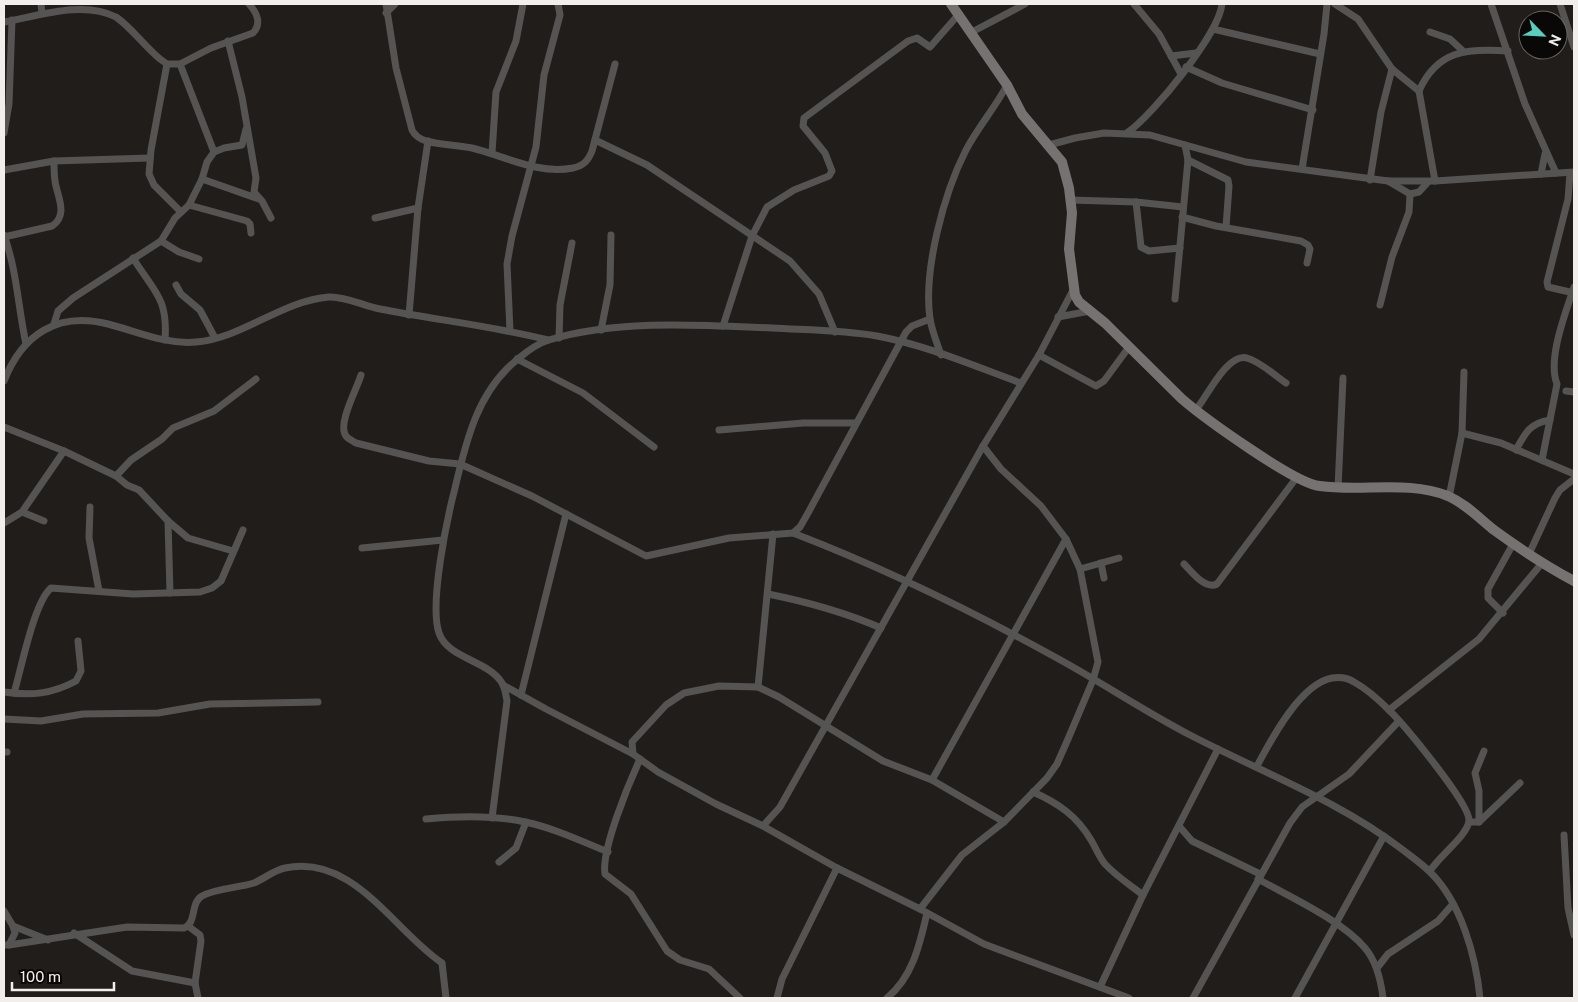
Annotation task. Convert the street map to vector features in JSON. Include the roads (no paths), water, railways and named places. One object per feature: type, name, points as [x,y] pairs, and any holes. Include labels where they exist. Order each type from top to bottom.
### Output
[{"type":"street","points":[[41,4],[42,13]]},
{"type":"street","points":[[4,22],[74,7],[94,7],[106,11],[122,22],[153,54],[167,64],[180,64],[228,41],[249,36],[257,29],[258,16],[249,4]]},
{"type":"street","points":[[386,4],[396,68],[412,130],[415,135],[428,142],[456,144],[532,166],[554,169],[581,166],[589,157],[595,140],[615,64]]},
{"type":"street","points":[[386,13],[396,4]]},
{"type":"street","points":[[492,153],[496,92],[516,41],[524,4]]},
{"type":"street","points":[[510,331],[507,264],[512,236],[532,166],[544,75],[560,15],[558,4]]},
{"type":"street","points":[[951,4],[1007,85],[1022,114],[1062,162],[1070,200],[1072,224],[1069,249],[1073,290],[1079,302],[1195,411],[1260,455],[1314,485],[1338,488],[1423,490],[1449,497],[1466,506],[1513,544],[1574,581]]},
{"type":"street","points":[[972,32],[1025,4]]},
{"type":"street","points":[[1127,133],[1144,119],[1181,74],[1213,29],[1221,12],[1222,4]]},
{"type":"street","points":[[1302,169],[1313,110],[1327,4]]},
{"type":"street","points":[[1335,4],[1358,19],[1392,70],[1419,91]]},
{"type":"street","points":[[1490,4],[1525,104],[1545,154],[1556,173]]},
{"type":"street","points":[[1560,4],[1574,47]]},
{"type":"street","points":[[1137,5],[1159,34],[1181,74]]},
{"type":"street","points":[[723,326],[752,236],[767,207],[778,199],[829,176],[832,171],[819,144],[803,126],[804,118],[908,41],[916,38],[930,47],[959,14]]},
{"type":"street","points":[[4,133],[9,104],[12,20]]},
{"type":"street","points":[[1213,29],[1320,54]]},
{"type":"street","points":[[1430,32],[1450,39],[1463,51]]},
{"type":"street","points":[[228,41],[242,97],[246,129],[256,178],[254,192],[262,200],[271,218]]},
{"type":"street","points":[[1431,182],[1419,91],[1424,80],[1439,63],[1463,51],[1508,52]]},
{"type":"street","points":[[1172,56],[1196,52]]},
{"type":"street","points":[[167,64],[150,158],[150,174],[154,185],[181,212]]},
{"type":"street","points":[[180,64],[214,152]]},
{"type":"street","points":[[1186,67],[1222,83],[1313,110]]},
{"type":"street","points":[[1370,180],[1381,112],[1392,70]]},
{"type":"street","points":[[942,355],[930,319],[929,302],[934,244],[940,218],[966,150],[1007,85]]},
{"type":"street","points":[[54,324],[61,308],[89,286],[160,241],[170,225],[189,205],[202,179],[207,162],[214,152],[242,145],[246,129]]},
{"type":"street","points":[[1049,145],[1075,138],[1127,133],[1150,135],[1246,162],[1388,182],[1431,182],[1572,173],[1568,199],[1547,282],[1548,287],[1574,291],[1555,356],[1554,378],[1557,384],[1542,460]]},
{"type":"street","points":[[595,140],[648,165],[790,261],[810,282],[827,310],[834,332]]},
{"type":"street","points":[[409,315],[418,208],[428,142]]},
{"type":"street","points":[[1175,299],[1188,160],[1186,145]]},
{"type":"street","points":[[1541,174],[1545,154]]},
{"type":"street","points":[[4,170],[54,161],[150,158]]},
{"type":"street","points":[[1188,160],[1222,176],[1229,182],[1226,227]]},
{"type":"street","points":[[26,344],[21,320],[16,274],[5,240],[57,222],[61,215],[61,202],[55,182],[54,161]]},
{"type":"street","points":[[202,179],[262,200]]},
{"type":"street","points":[[1388,182],[1410,194],[1419,192],[1431,182]]},
{"type":"street","points":[[1380,305],[1392,257],[1408,212],[1410,194]]},
{"type":"street","points":[[1070,200],[1136,202],[1183,207]]},
{"type":"street","points":[[1136,202],[1136,222],[1141,247],[1149,251],[1180,248]]},
{"type":"street","points":[[189,205],[247,221],[250,224],[252,233]]},
{"type":"street","points":[[375,218],[418,208]]},
{"type":"street","points":[[1182,218],[1301,241],[1308,245],[1310,249],[1307,263]]},
{"type":"street","points":[[601,330],[610,285],[611,235]]},
{"type":"street","points":[[160,241],[179,252],[199,259]]},
{"type":"street","points":[[559,338],[560,305],[572,243]]},
{"type":"street","points":[[133,258],[163,302],[166,313],[165,340]]},
{"type":"street","points":[[176,285],[181,294],[200,310],[215,338]]},
{"type":"street","points":[[763,826],[780,806],[983,446],[1039,355],[1073,290]]},
{"type":"street","points":[[4,381],[13,359],[26,344],[37,333],[54,324],[74,320],[93,321],[165,340],[197,342],[215,338],[275,312],[330,297],[409,315],[480,328],[510,331],[548,340]]},
{"type":"street","points":[[1058,317],[1090,311]]},
{"type":"street","points":[[793,532],[800,527],[900,342],[912,326],[930,319]]},
{"type":"street","points":[[492,818],[507,701],[503,685],[495,674],[445,643],[439,632],[437,614],[443,540],[469,432],[483,401],[497,379],[517,359],[548,340],[601,330],[699,325],[723,326],[834,332],[900,342],[1021,383]]},
{"type":"street","points":[[1039,355],[1096,386],[1104,380],[1129,347]]},
{"type":"street","points":[[1195,411],[1232,360],[1241,358],[1260,364],[1286,383]]},
{"type":"street","points":[[4,362],[13,359]]},
{"type":"street","points":[[517,359],[583,392],[654,446]]},
{"type":"street","points":[[1449,497],[1462,433],[1464,372]]},
{"type":"street","points":[[361,376],[346,412],[343,429],[346,437],[356,443],[422,460],[460,464],[532,496],[646,556],[700,543],[793,532],[947,599],[1013,634],[1158,718],[1218,749],[1318,795],[1384,836],[1430,871],[1440,883],[1464,925],[1480,998]]},
{"type":"street","points":[[1338,488],[1343,378]]},
{"type":"street","points":[[116,476],[132,460],[162,439],[173,428],[214,411],[256,379]]},
{"type":"street","points":[[1516,450],[1530,426],[1538,422],[1550,420]]},
{"type":"street","points":[[719,430],[802,422],[855,423]]},
{"type":"street","points":[[4,427],[64,451],[116,476],[127,485],[139,490],[168,522],[188,538],[233,551]]},
{"type":"street","points":[[1462,433],[1486,438],[1574,474]]},
{"type":"street","points":[[887,998],[909,971],[921,938],[923,911],[962,855],[1004,822],[1057,764],[1093,680],[1098,662],[1098,653],[1080,569],[1066,539],[1041,506],[1001,469],[983,446]]},
{"type":"street","points":[[4,522],[22,512],[64,451]]},
{"type":"street","points":[[1184,564],[1198,578],[1214,586],[1217,584],[1297,477]]},
{"type":"street","points":[[1529,554],[1560,490],[1574,479]]},
{"type":"street","points":[[90,507],[89,538],[99,591]]},
{"type":"street","points":[[22,512],[44,521]]},
{"type":"street","points":[[521,695],[566,514]]},
{"type":"street","points":[[168,522],[170,593]]},
{"type":"street","points":[[14,693],[37,613],[48,590],[53,586],[133,594],[200,592],[212,588],[221,581],[243,530]]},
{"type":"street","points":[[758,687],[773,534]]},
{"type":"street","points":[[932,780],[1066,539]]},
{"type":"street","points":[[362,548],[443,540]]},
{"type":"street","points":[[1503,613],[1488,598],[1488,589],[1513,544]]},
{"type":"street","points":[[1080,569],[1119,558]]},
{"type":"street","points":[[1101,563],[1104,578]]},
{"type":"street","points":[[1389,710],[1479,640],[1542,563]]},
{"type":"street","points":[[768,594],[815,603],[844,612],[881,628]]},
{"type":"street","points":[[4,692],[46,693],[79,679],[81,671],[78,641]]},
{"type":"street","points":[[1257,766],[1288,712],[1310,692],[1330,678],[1352,680],[1389,710],[1399,721],[1463,801],[1469,814],[1469,822],[1462,835],[1437,860],[1430,871]]},
{"type":"street","points":[[503,685],[633,754],[716,804],[763,826],[837,868],[984,944],[1129,998]]},
{"type":"street","points":[[633,754],[632,742],[637,734],[666,705],[684,693],[719,686],[758,687],[779,697],[883,761],[932,780],[1004,822]]},
{"type":"street","points":[[4,719],[41,720],[83,714],[158,713],[210,704],[318,702]]},
{"type":"street","points":[[1193,998],[1290,823],[1302,807],[1349,774],[1399,721]]},
{"type":"street","points":[[1100,987],[1143,895],[1218,749]]},
{"type":"street","points":[[1479,822],[1479,791],[1475,773],[1484,751]]},
{"type":"street","points":[[640,759],[618,814],[608,852],[605,874],[631,894],[667,951],[680,960],[709,969],[740,998]]},
{"type":"street","points":[[1469,822],[1479,822],[1520,783]]},
{"type":"street","points":[[1033,792],[1060,805],[1070,813],[1085,830],[1103,861],[1112,871],[1143,895]]},
{"type":"street","points":[[426,819],[492,818],[526,822],[552,829],[608,852]]},
{"type":"street","points":[[499,862],[516,848],[526,822]]},
{"type":"street","points":[[1179,826],[1192,841],[1259,876],[1335,923],[1366,948],[1377,968],[1383,998]]},
{"type":"street","points":[[1564,835],[1568,908],[1574,935]]},
{"type":"street","points":[[1295,998],[1384,836]]},
{"type":"street","points":[[188,926],[195,906],[203,896],[256,882],[282,868],[297,866],[326,870],[339,875],[368,896],[442,963],[446,998]]},
{"type":"street","points":[[777,998],[782,979],[837,868]]},
{"type":"street","points":[[1377,968],[1388,954],[1438,921],[1452,905]]},
{"type":"street","points":[[4,911],[14,926],[14,936],[6,945]]},
{"type":"street","points":[[14,926],[48,940]]},
{"type":"street","points":[[6,945],[127,927],[188,926],[200,935],[201,941],[195,983],[198,998]]},
{"type":"street","points":[[74,934],[132,972],[195,983]]}]
